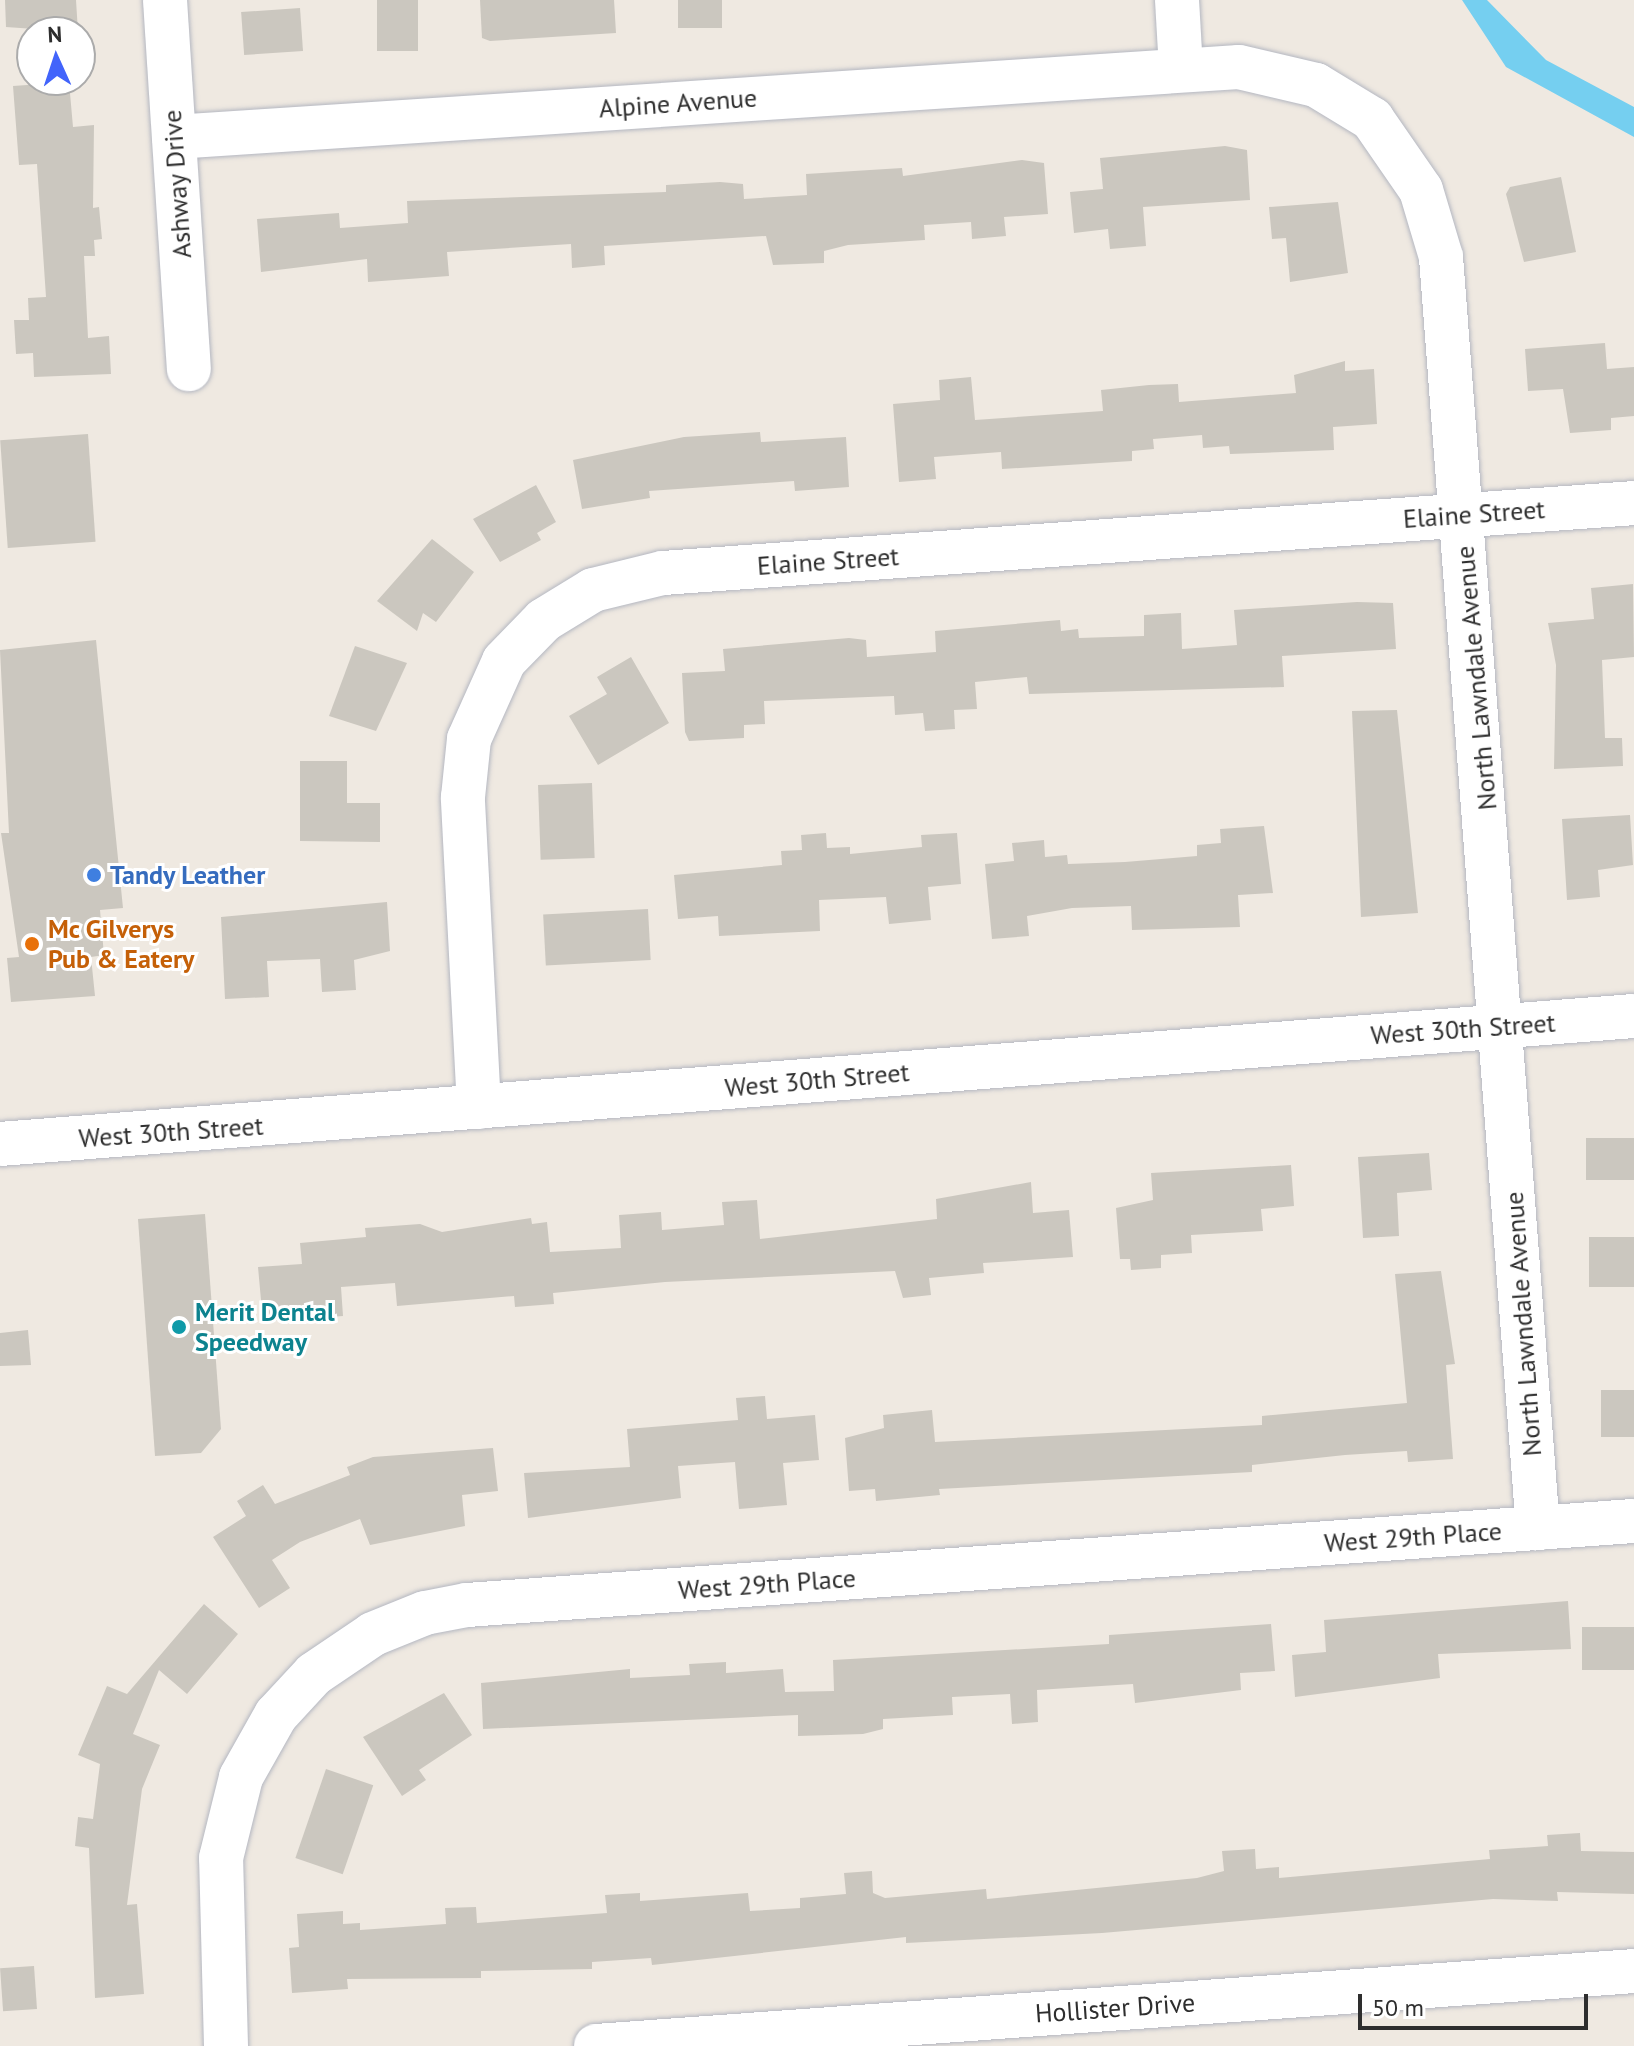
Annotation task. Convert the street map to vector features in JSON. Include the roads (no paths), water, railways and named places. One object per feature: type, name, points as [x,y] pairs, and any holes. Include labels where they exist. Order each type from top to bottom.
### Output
[{"type":"street","name":"Ashway Drive","points":[[165,0],[189,369]]},
{"type":"street","points":[[1177,0],[1181,69]]},
{"type":"street","name":"North Lawndale Avenue","points":[[1181,69],[1254,68],[1316,85],[1372,119],[1407,164],[1441,257],[1538,1528]]},
{"type":"street","name":"Alpine Avenue","points":[[174,137],[1181,69]]},
{"type":"street","name":"Elaine Street","points":[[479,1107],[466,753],[496,673],[556,612],[607,585],[663,573],[1634,503]]},
{"type":"street","name":"West 30th Street","points":[[0,1144],[1634,1016]]},
{"type":"street","name":"West 29th Place","points":[[226,2046],[221,1858],[241,1777],[294,1693],[325,1664],[386,1629],[467,1605],[1634,1521]]},
{"type":"street","name":"Hollister Drive","points":[[596,2046],[1634,1971]]},
{"type":"water","points":[[1462,0],[1487,0],[1546,60],[1634,107],[1634,137],[1506,67]]},
{"type":"place","name":"Tandy Leather","points":[[94,875]]},
{"type":"place","name":"Mc Gilverys Pub & Eatery","points":[[32,944]]},
{"type":"place","name":"Merit Dental Speedway","points":[[179,1327]]}]
